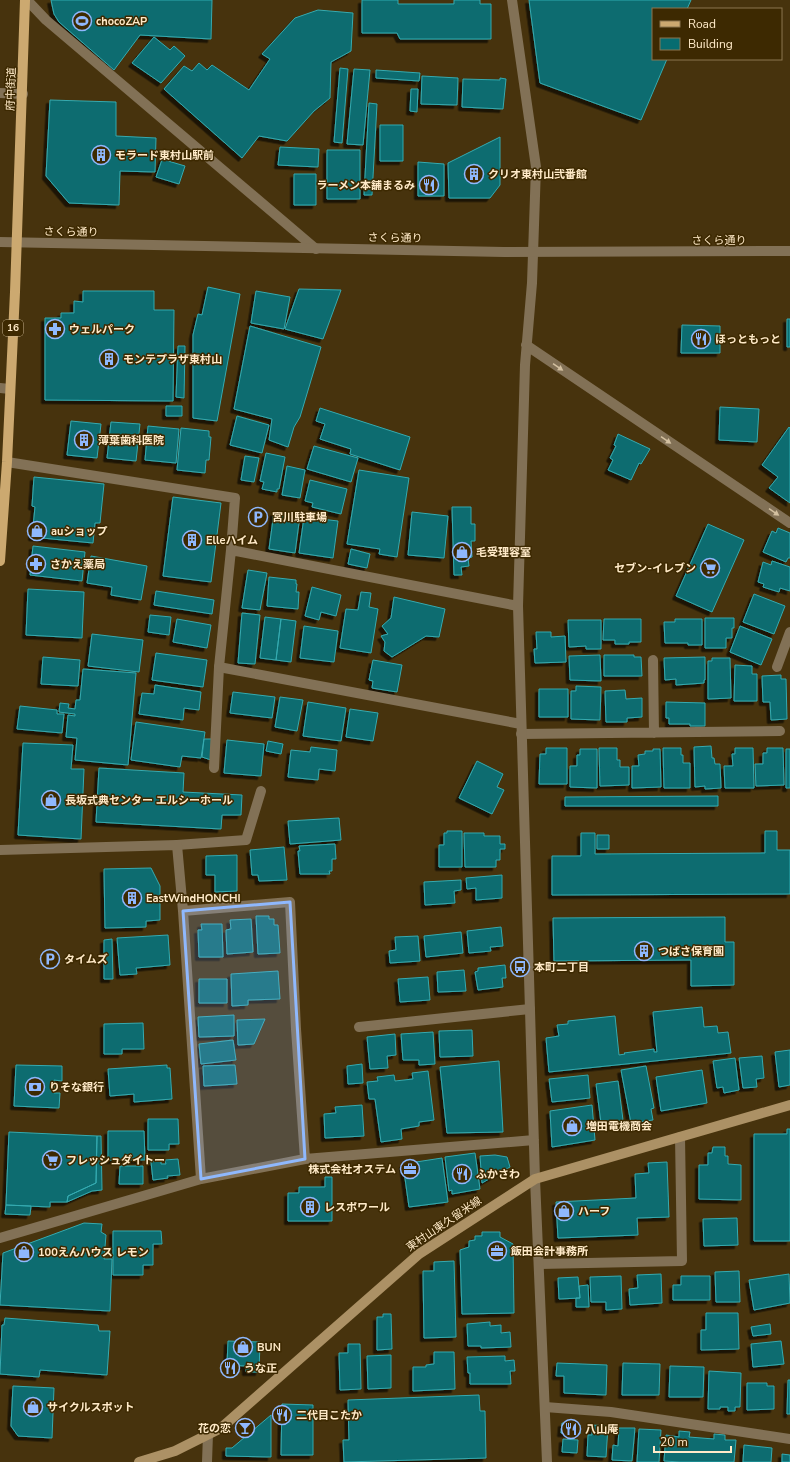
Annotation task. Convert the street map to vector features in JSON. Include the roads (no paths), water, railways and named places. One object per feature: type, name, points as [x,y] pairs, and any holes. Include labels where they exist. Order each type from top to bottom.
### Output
[{"type":"main road","name":"府中街道","points":[[0,561],[7,462],[5,388],[17,242],[26,0]]},
{"type":"main road","name":"東村山東久留米線","points":[[139,1462],[175,1451],[222,1428],[419,1254],[536,1179],[790,1105]]},
{"type":"street","points":[[26,0],[46,20],[316,249]]},
{"type":"street","points":[[512,0],[536,167],[532,283],[526,345],[518,606],[534,1140],[547,1462]]},
{"type":"street","points":[[0,93],[23,94]]},
{"type":"street","name":"さくら通り","points":[[0,242],[533,252],[790,251]]},
{"type":"street","points":[[526,345],[790,523]]},
{"type":"street","points":[[7,462],[235,498],[219,666],[214,768]]},
{"type":"street","points":[[231,550],[518,606]]},
{"type":"street","points":[[777,666],[790,632]]},
{"type":"street","points":[[653,660],[654,733]]},
{"type":"street","points":[[219,666],[521,729],[654,733],[780,731]]},
{"type":"street","points":[[0,850],[177,845],[246,840],[261,791]]},
{"type":"street","points":[[177,845],[183,911],[201,1179]]},
{"type":"street","points":[[183,911],[290,902],[296,1029],[305,1160]]},
{"type":"street","points":[[359,1027],[530,1009]]},
{"type":"street","points":[[540,1264],[682,1261],[680,1137]]},
{"type":"street","points":[[0,1238],[201,1179],[305,1160],[534,1140]]},
{"type":"street","points":[[545,1407],[611,1412],[790,1439]]},
{"type":"street","points":[[207,1462],[208,1434]]},
{"type":"place","name":"chocoZAP","points":[[82,21]]},
{"type":"place","name":"モラード東村山駅前","points":[[101,155]]},
{"type":"place","name":"クリオ東村山弐番館","points":[[474,174]]},
{"type":"place","name":"ラーメン本舗まるみ","points":[[429,185]]},
{"type":"place","name":"ウェルパーク","points":[[55,329]]},
{"type":"place","name":"ほっともっと","points":[[701,339]]},
{"type":"place","name":"モンテプラザ東村山","points":[[109,359]]},
{"type":"place","name":"薄葉歯科医院","points":[[84,440]]},
{"type":"place","name":"宮川駐車場","points":[[258,517]]},
{"type":"place","name":"auショップ","points":[[37,531]]},
{"type":"place","name":"Elleハイム","points":[[192,540]]},
{"type":"place","name":"毛受理容室","points":[[462,552]]},
{"type":"place","name":"さかえ薬局","points":[[36,564]]},
{"type":"place","name":"セブン-イレブン","points":[[710,568]]},
{"type":"place","name":"長坂式典センター エルシーホール","points":[[51,800]]},
{"type":"place","name":"EastWindHONCHI","points":[[132,898]]},
{"type":"place","name":"つばさ保育園","points":[[644,951]]},
{"type":"place","name":"タイムズ","points":[[50,959]]},
{"type":"place","name":"本町二丁目","points":[[520,967]]},
{"type":"place","name":"りそな銀行","points":[[35,1087]]},
{"type":"place","name":"増田電機商会","points":[[572,1126]]},
{"type":"place","name":"フレッシュダイトー","points":[[52,1160]]},
{"type":"place","name":"株式会社オステム","points":[[410,1169]]},
{"type":"place","name":"ふかさわ","points":[[462,1174]]},
{"type":"place","name":"レスポワール","points":[[310,1207]]},
{"type":"place","name":"ハーフ","points":[[564,1211]]},
{"type":"place","name":"飯田会計事務所","points":[[497,1251]]},
{"type":"place","name":"100えんハウス レモン","points":[[24,1252]]},
{"type":"place","name":"BUN","points":[[243,1347]]},
{"type":"place","name":"うな正","points":[[230,1368]]},
{"type":"place","name":"サイクルスポット","points":[[33,1407]]},
{"type":"place","name":"二代目こたか","points":[[282,1415]]},
{"type":"place","name":"花の恋","points":[[245,1428]]},
{"type":"place","name":"八山庵","points":[[571,1429]]}]
